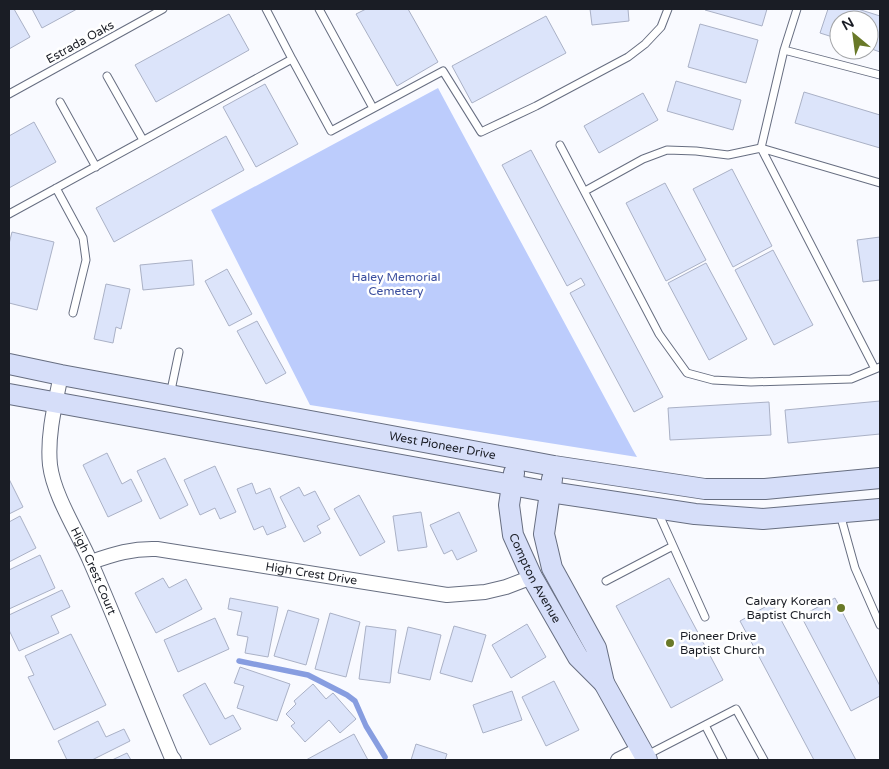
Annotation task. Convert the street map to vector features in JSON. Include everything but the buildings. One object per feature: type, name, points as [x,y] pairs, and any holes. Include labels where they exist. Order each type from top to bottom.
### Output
[{"type":"main road","name":"West Pioneer Drive","points":[[9,364],[554,466],[705,489],[765,490],[880,478]]},
{"type":"main road","points":[[9,394],[550,492],[695,514],[762,519],[840,514],[880,509]]},
{"type":"main road","name":"Compton Avenue","points":[[517,459],[512,485],[510,513],[513,535],[532,578],[578,656],[604,683],[644,755]]},
{"type":"main road","name":"Compton Avenue","points":[[554,466],[544,534],[552,568],[596,648],[604,683]]},
{"type":"street","name":"High Crest Court","points":[[61,375],[50,438],[50,467],[65,508],[91,562],[174,760]]},
{"type":"street","name":"High Crest Drive","points":[[91,562],[124,551],[141,548],[157,549],[446,595],[485,592],[532,578]]},
{"type":"street","points":[[618,760],[644,755]]},
{"type":"lane","name":"Estrada Oaks","points":[[9,94],[163,9]]},
{"type":"lane","points":[[266,9],[331,131],[443,71],[482,132],[536,106],[628,57],[645,44],[660,27],[668,9]]},
{"type":"lane","points":[[318,9],[373,108]]},
{"type":"lane","points":[[560,145],[660,334],[687,373],[713,380],[751,382],[851,379],[878,368],[761,148],[784,50],[798,9]]},
{"type":"lane","points":[[784,50],[880,75]]},
{"type":"lane","points":[[9,214],[292,59]]},
{"type":"lane","points":[[107,76],[143,140]]},
{"type":"lane","points":[[60,102],[96,166]]},
{"type":"lane","points":[[585,191],[643,159],[667,150],[728,155],[761,148],[880,183]]},
{"type":"lane","points":[[56,188],[83,238],[86,260],[73,313]]},
{"type":"lane","points":[[170,395],[179,352]]},
{"type":"lane","points":[[656,508],[705,617]]},
{"type":"lane","points":[[840,514],[855,568],[880,625]]},
{"type":"lane","points":[[606,581],[673,546]]},
{"type":"lane","points":[[644,755],[736,709],[764,760]]},
{"type":"lane","points":[[705,725],[723,760]]},
{"type":"green space","name":"Haley Memorial Cemetery","points":[[438,88],[637,457],[310,405],[211,210]]},
{"type":"waterway","points":[[239,661],[308,675],[347,695],[355,701],[366,726],[385,757]]},
{"type":"place","name":"Calvary Korean Baptist Church","points":[[841,608]]},
{"type":"place","name":"Pioneer Drive Baptist Church","points":[[670,643]]}]
